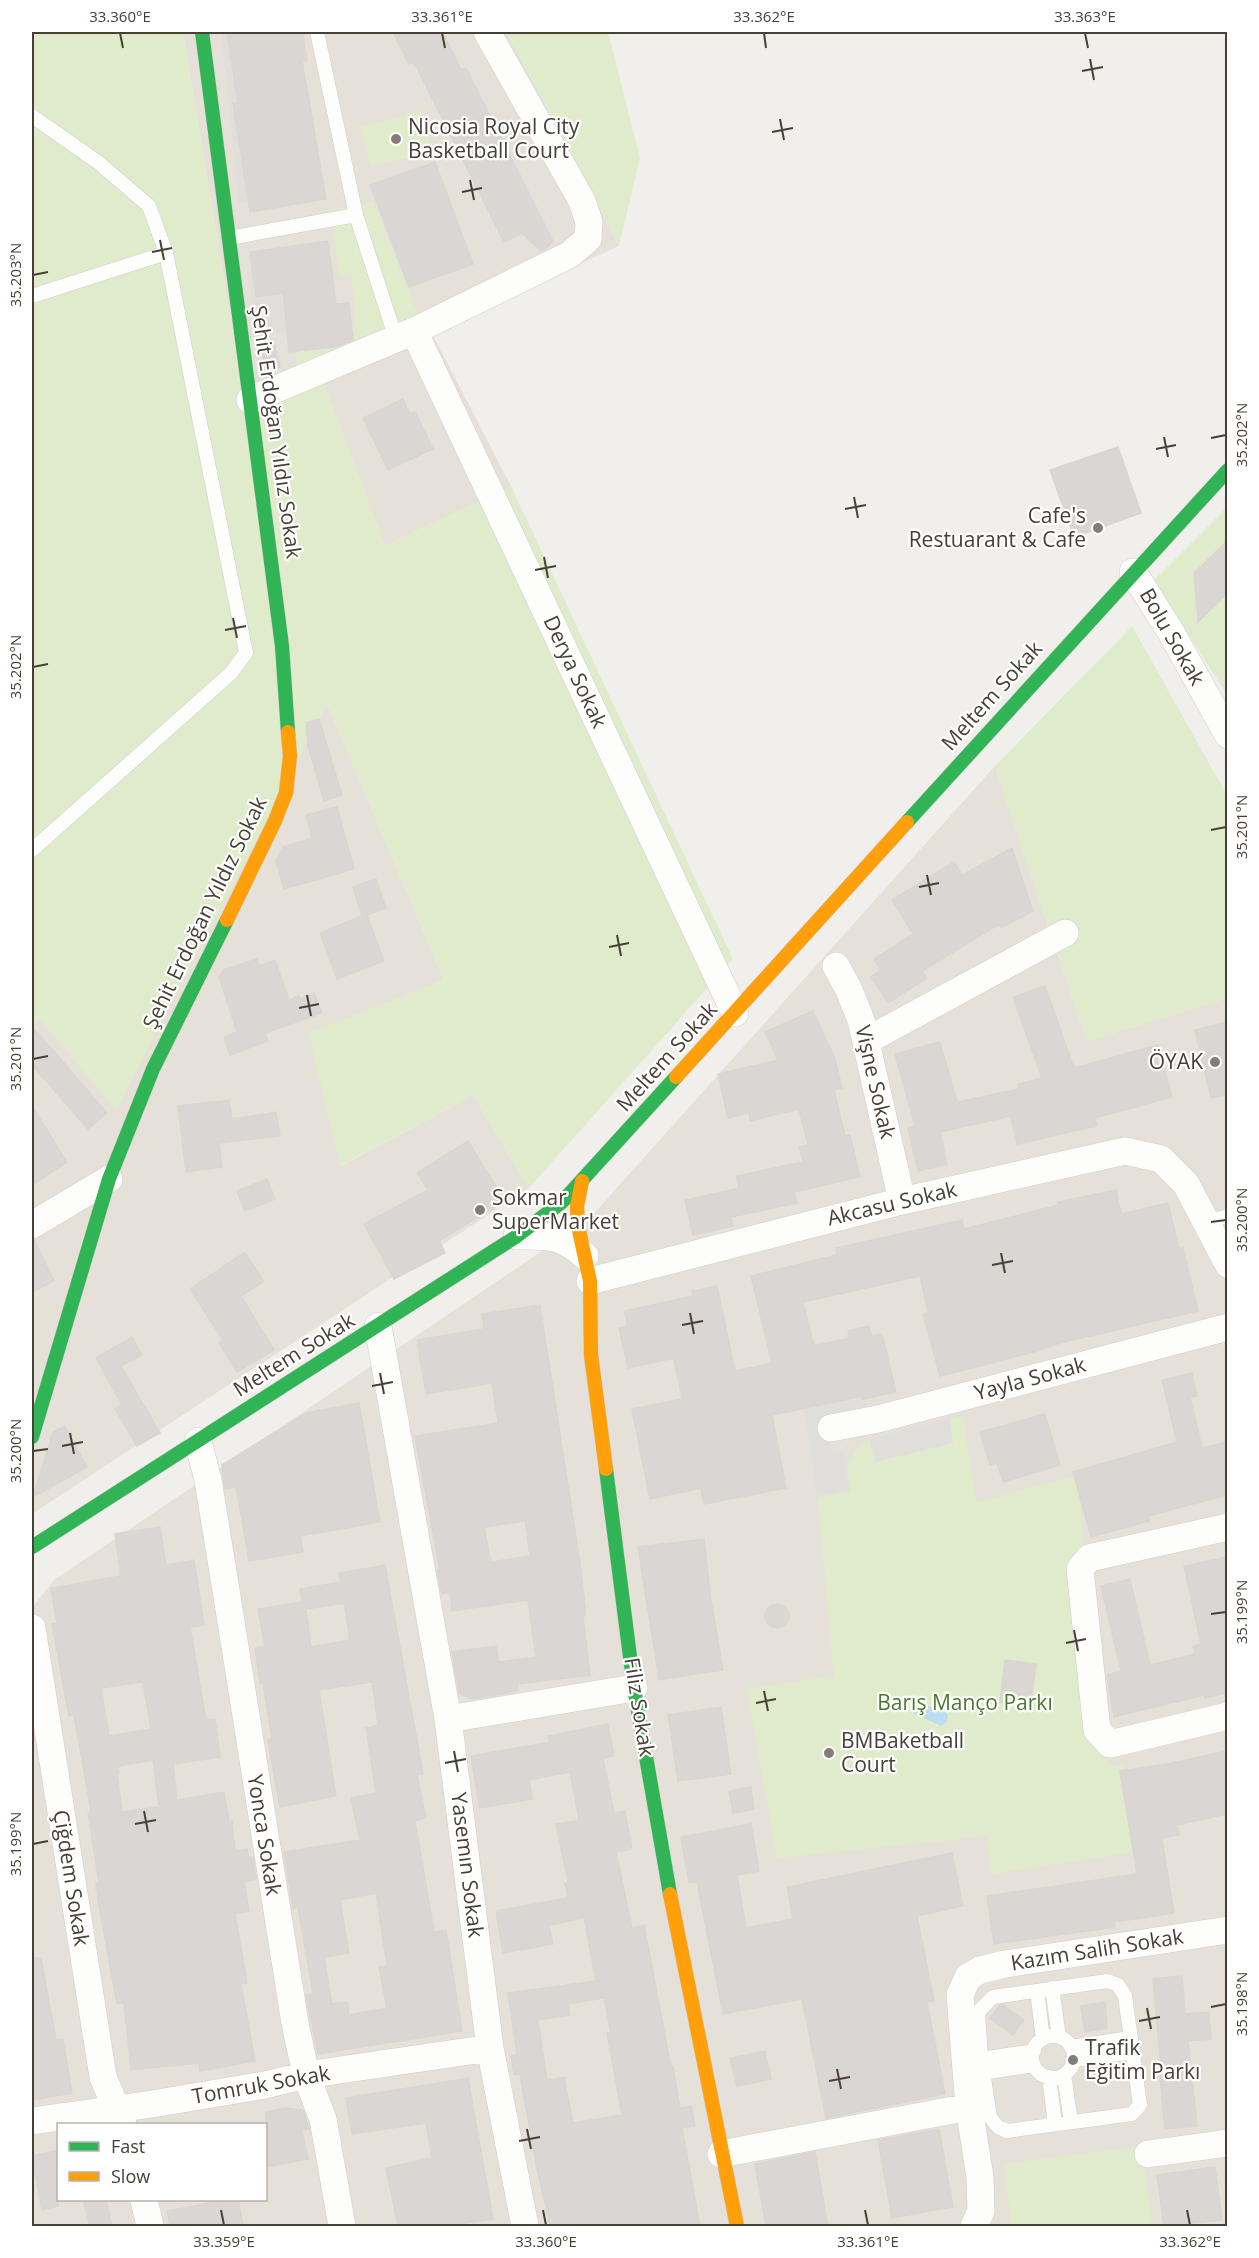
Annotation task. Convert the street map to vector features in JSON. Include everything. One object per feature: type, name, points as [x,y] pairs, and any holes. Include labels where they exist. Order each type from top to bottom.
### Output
[{"type":"street","name":"Şehit Erdoğan Yıldız Sokak","points":[[32,1437],[109,1179],[153,1069],[274,823],[286,793],[290,756],[282,646],[202,32]]},
{"type":"street","points":[[250,400],[405,335],[569,255],[588,239],[589,222],[582,201],[487,32]]},
{"type":"street","name":"Derya Sokak","points":[[405,335],[735,1013]]},
{"type":"street","name":"Meltem Sokak","points":[[32,1547],[518,1236],[562,1202],[1227,470]]},
{"type":"street","name":"Bolu Sokak","points":[[1133,572],[1172,634],[1227,735]]},
{"type":"street","points":[[867,1041],[1065,933]]},
{"type":"street","name":"Vişne Sokak","points":[[836,966],[849,990],[867,1041],[902,1201]]},
{"type":"street","name":"Akcasu Sokak","points":[[587,1268],[902,1201],[1125,1150],[1161,1159],[1186,1184],[1217,1219],[1227,1264]]},
{"type":"street","points":[[32,1225],[109,1179]]},
{"type":"street","name":"Filiz Sokak","points":[[582,1181],[577,1206],[578,1226],[587,1268],[591,1355],[634,1688],[673,1912],[737,2226]]},
{"type":"street","points":[[518,1236],[549,1236],[568,1242],[587,1268]]},
{"type":"street","name":"Yasemın Sokak","points":[[378,1326],[448,1719],[490,2048],[525,2226]]},
{"type":"street","name":"Yayla Sokak","points":[[831,1428],[878,1419],[1227,1327]]},
{"type":"street","name":"Yonca Sokak","points":[[198,1441],[208,1480],[286,1976],[306,2075],[323,2119],[342,2226]]},
{"type":"street","points":[[1227,1527],[1089,1558],[1080,1569],[1097,1730],[1110,1744],[1227,1716]]},
{"type":"street","name":"Çiğdem Sokak","points":[[32,1628],[103,2077],[119,2117]]},
{"type":"street","points":[[448,1719],[634,1688]]},
{"type":"street","name":"Kazım Salih Sokak","points":[[969,2107],[960,1995],[968,1977],[980,1970],[1005,1964],[1227,1930]]},
{"type":"street","name":"Tomruk Sokak","points":[[32,2121],[119,2117],[306,2075],[490,2048]]},
{"type":"street","points":[[721,2154],[969,2107],[980,2177],[981,2211],[974,2226]]},
{"type":"street","points":[[1148,2154],[1227,2143]]},
{"type":"street","points":[[144,2201],[150,2226]]},
{"type":"lane","points":[[317,32],[356,215],[405,335]]},
{"type":"lane","points":[[32,116],[99,163],[149,206],[166,253],[246,652],[231,673],[32,850]]},
{"type":"lane","points":[[229,238],[356,215]]},
{"type":"lane","points":[[32,296],[166,253]]},
{"type":"lane","points":[[1108,1981],[1118,1985],[1125,1996],[1140,2105],[1132,2114],[1007,2131],[998,2127],[990,2117],[982,2066],[978,2012],[993,1997],[1052,1988],[1108,1981]]},
{"type":"lane","points":[[1052,1988],[1059,2037],[1072,2054],[1070,2069],[1064,2075],[1049,2077],[1040,2073],[1034,2058],[1037,2044],[1043,2039],[1059,2037]]},
{"type":"lane","points":[[1036,1991],[1043,2039]]},
{"type":"lane","points":[[1072,2054],[1131,2045]]},
{"type":"lane","points":[[982,2066],[1034,2058]]},
{"type":"lane","points":[[1064,2075],[1071,2122]]},
{"type":"lane","points":[[1049,2077],[1055,2124]]},
{"type":"shaded area","points":[[183,32],[507,32],[619,246],[431,332],[511,486],[385,546],[322,379],[246,412]]},
{"type":"shaded area","points":[[221,32],[244,32],[261,199],[239,203]]},
{"type":"shaded area","points":[[279,267],[286,332],[256,336],[249,270]]},
{"type":"shaded area","points":[[327,703],[444,980],[310,1034],[341,1166],[473,1095],[529,1188],[32,1514],[32,1026],[40,1018],[116,1109]]},
{"type":"shaded area","points":[[995,766],[1087,1041],[1227,998],[1227,2226],[32,2226],[32,1608],[54,1580],[588,1220]]},
{"type":"shaded area","points":[[863,1391],[869,1412],[825,1423],[832,1453],[843,1451],[849,1490],[817,1496],[803,1404]]},
{"type":"shaded area","points":[[950,1418],[953,1443],[875,1462],[869,1439]]},
{"type":"green space","points":[[32,32],[183,32],[246,412],[322,379],[385,546],[511,486],[733,959],[529,1188],[473,1095],[340,1166],[309,1033],[444,980],[327,703],[116,1110],[40,1018],[32,1026]]},
{"type":"green space","points":[[507,32],[608,32],[640,158],[619,246]]},
{"type":"green space","name":"Nicosia Royal City Basketball Court","points":[[420,111],[431,151],[371,167],[360,127]]},
{"type":"green space","points":[[374,203],[420,320],[298,375],[295,332],[355,325],[352,275],[339,276],[331,209]]},
{"type":"green space","points":[[1227,507],[1227,695],[1154,580]]},
{"type":"green space","points":[[1132,626],[1227,795],[1227,998],[1087,1041],[995,766]]},
{"type":"green space","name":"Barış Manço Parkı","points":[[963,1416],[976,1503],[1077,1475],[1095,1665],[1109,1766],[1124,1765],[1134,1852],[991,1874],[987,1836],[777,1858],[747,1689],[834,1676],[818,1498],[851,1491],[847,1467],[857,1449],[869,1439],[875,1462],[953,1443],[950,1418]]},
{"type":"green space","points":[[1141,2146],[1152,2226],[1011,2226],[1005,2164]]},
{"type":"water","points":[[916,1701],[947,1713],[946,1723],[941,1726],[913,1713],[912,1707]]},
{"type":"building","points":[[227,32],[302,32],[307,60],[302,61],[326,199],[250,212],[233,103],[238,103]]},
{"type":"building","points":[[393,32],[443,32],[461,70],[466,68],[553,241],[544,250],[541,251],[522,233],[504,242],[414,62],[409,64]]},
{"type":"building","points":[[435,162],[473,264],[409,287],[370,185]]},
{"type":"building","points":[[328,241],[336,304],[349,303],[353,340],[335,347],[289,352],[283,293],[256,297],[250,252]]},
{"type":"building","points":[[274,343],[280,367],[265,370],[262,346]]},
{"type":"building","points":[[403,399],[410,414],[415,412],[433,449],[388,470],[363,418]]},
{"type":"building","points":[[1118,447],[1141,513],[1074,537],[1050,470]]},
{"type":"building","points":[[1227,541],[1227,594],[1198,622],[1194,573]]},
{"type":"building","points":[[319,719],[342,795],[324,801],[308,746],[306,723]]},
{"type":"building","points":[[337,807],[354,869],[284,889],[276,861],[283,847],[312,838],[306,815]]},
{"type":"building","points":[[1012,848],[1033,911],[1001,928],[999,924],[922,971],[927,978],[888,1003],[871,977],[881,970],[874,959],[913,934],[892,900],[954,862],[962,875]]},
{"type":"building","points":[[376,879],[386,908],[367,915],[384,961],[337,979],[320,933],[362,916],[353,887]]},
{"type":"building","points":[[257,959],[259,966],[275,960],[289,1000],[299,996],[300,999],[314,993],[322,1013],[265,1033],[268,1041],[230,1055],[224,1037],[237,1032],[219,977],[223,970]]},
{"type":"building","points":[[1045,986],[1074,1068],[1158,1045],[1172,1097],[1095,1118],[1097,1126],[1017,1144],[1011,1116],[940,1132],[947,1164],[918,1171],[908,1128],[915,1126],[895,1054],[940,1042],[957,1102],[1019,1089],[1018,1084],[1042,1078],[1013,997]]},
{"type":"building","points":[[813,1011],[835,1059],[842,1088],[834,1090],[845,1136],[850,1135],[860,1177],[794,1192],[797,1203],[731,1217],[733,1226],[693,1235],[685,1200],[739,1188],[736,1176],[803,1162],[799,1147],[808,1145],[799,1109],[750,1121],[749,1113],[728,1118],[718,1074],[778,1060],[765,1032]]},
{"type":"building","name":"ÖYAK","points":[[1227,1022],[1227,1095],[1211,1098],[1195,1030]]},
{"type":"building","points":[[32,1026],[107,1113],[88,1129],[32,1065]]},
{"type":"building","points":[[229,1100],[232,1119],[276,1112],[280,1136],[219,1143],[222,1167],[186,1172],[178,1106]]},
{"type":"building","points":[[32,1106],[67,1162],[32,1185]]},
{"type":"building","points":[[468,1141],[505,1201],[439,1241],[445,1253],[394,1279],[364,1224],[428,1190],[417,1173]]},
{"type":"building","points":[[267,1179],[275,1199],[245,1211],[237,1191]]},
{"type":"building","points":[[1116,1190],[1121,1214],[1168,1203],[1179,1249],[1183,1248],[1198,1311],[1060,1343],[940,1376],[923,1314],[928,1312],[920,1276],[803,1302],[814,1346],[850,1338],[848,1331],[869,1326],[872,1336],[882,1334],[896,1392],[863,1399],[863,1396],[772,1415],[786,1488],[704,1504],[701,1488],[650,1499],[632,1409],[682,1399],[674,1358],[628,1368],[619,1328],[628,1326],[624,1311],[693,1296],[692,1291],[717,1286],[735,1371],[772,1363],[751,1276],[837,1255],[836,1248],[962,1220],[964,1229],[1058,1205],[1058,1202]]},
{"type":"building","points":[[34,1240],[54,1281],[32,1292],[32,1241]]},
{"type":"building","points":[[245,1252],[264,1281],[241,1296],[274,1350],[237,1372],[219,1343],[223,1340],[190,1289]]},
{"type":"building","points":[[540,1305],[580,1563],[590,1675],[517,1684],[518,1691],[472,1699],[459,1693],[452,1652],[496,1646],[499,1662],[536,1657],[528,1600],[452,1611],[450,1592],[442,1594],[437,1570],[440,1570],[415,1436],[498,1423],[492,1383],[426,1394],[417,1340],[484,1329],[482,1314]],"holes":[[[525,1521],[530,1556],[491,1562],[484,1527]]]},
{"type":"building","points":[[132,1337],[142,1355],[121,1366],[160,1433],[137,1446],[115,1409],[122,1405],[96,1358]]},
{"type":"building","points":[[1192,1373],[1197,1396],[1190,1397],[1202,1448],[1227,1442],[1227,1495],[1148,1516],[1149,1521],[1091,1537],[1073,1472],[1177,1442],[1162,1380]]},
{"type":"building","points":[[359,1403],[380,1522],[300,1536],[303,1552],[249,1561],[236,1487],[225,1489],[222,1465],[306,1413]]},
{"type":"building","points":[[1045,1414],[1060,1465],[1003,1482],[997,1463],[990,1465],[980,1432]]},
{"type":"building","points":[[65,1426],[87,1467],[33,1497],[53,1432]]},
{"type":"building","points":[[160,1527],[166,1565],[194,1560],[204,1625],[190,1627],[206,1720],[215,1719],[220,1757],[173,1764],[177,1800],[224,1792],[229,1822],[232,1821],[235,1851],[247,1849],[249,1858],[253,1857],[256,1879],[244,1882],[249,1911],[235,1914],[247,1983],[241,1984],[255,2061],[200,2071],[199,2063],[131,2070],[124,2003],[117,2004],[99,1906],[96,1883],[99,1883],[88,1812],[91,1812],[74,1715],[69,1716],[52,1624],[57,1623],[51,1588],[121,1576],[115,1534]],"holes":[[[143,1682],[151,1729],[109,1736],[101,1688]],[[153,1760],[159,1807],[122,1812],[118,1766]]]},
{"type":"building","points":[[704,1539],[711,1600],[723,1670],[659,1680],[638,1547]]},
{"type":"building","points":[[1227,1557],[1227,1693],[1205,1698],[1204,1695],[1114,1717],[1107,1675],[1121,1671],[1101,1586],[1130,1579],[1150,1665],[1195,1654],[1193,1646],[1201,1644],[1184,1566]]},
{"type":"building","points":[[385,1565],[423,1774],[417,1775],[426,1818],[415,1821],[434,1932],[446,1930],[462,2031],[318,2054],[306,1995],[313,1994],[298,1907],[293,1908],[284,1852],[360,1840],[351,1798],[376,1793],[366,1728],[378,1725],[372,1682],[319,1690],[336,1796],[280,1807],[268,1740],[272,1739],[255,1648],[265,1646],[258,1609],[302,1602],[300,1589],[341,1582],[339,1573]],"holes":[[[344,1603],[350,1640],[311,1647],[306,1609]],[[376,1893],[387,1966],[379,1967],[387,2008],[349,2015],[347,2002],[332,2004],[324,1957],[349,1953],[340,1900]]]},
{"type":"building","points":[[777,1604],[785,1608],[789,1616],[785,1624],[777,1628],[769,1624],[765,1616],[769,1608]]},
{"type":"building","points":[[1005,1660],[1036,1664],[1030,1706],[1000,1702]]},
{"type":"building","points":[[721,1707],[731,1774],[678,1781],[668,1715]]},
{"type":"building","points":[[608,1724],[614,1756],[603,1758],[614,1813],[625,1811],[632,1849],[616,1852],[632,1928],[644,1925],[680,2108],[691,2106],[695,2126],[682,2128],[700,2226],[550,2226],[520,2074],[514,2075],[511,2056],[517,2055],[508,1993],[596,1981],[584,1918],[549,1925],[553,1944],[503,1953],[496,1911],[568,1898],[565,1883],[568,1882],[556,1824],[579,1820],[570,1772],[529,1780],[532,1799],[480,1808],[471,1756],[550,1742],[548,1736]],"holes":[[[604,1998],[611,2033],[607,2033],[622,2115],[573,2123],[564,2077],[547,2080],[538,2020],[570,2015],[568,2004]]]},
{"type":"building","points":[[1227,1751],[1227,1814],[1177,1825],[1179,1835],[1162,1838],[1174,1913],[1114,1922],[1115,1927],[994,1944],[987,1896],[1137,1874],[1120,1771]]},
{"type":"building","points":[[751,1787],[754,1809],[733,1813],[729,1791]]},
{"type":"building","points":[[751,1824],[759,1871],[737,1875],[746,1928],[793,1919],[787,1887],[952,1853],[963,1906],[917,1916],[934,2001],[927,2002],[945,2094],[826,2118],[802,1999],[723,2014],[697,1882],[689,1883],[681,1837]]},
{"type":"building","points":[[32,1958],[41,1958],[56,2040],[63,2039],[72,2093],[32,2100]]},
{"type":"building","points":[[1182,1976],[1185,2014],[1209,2012],[1211,2039],[1188,2041],[1197,2126],[1165,2129],[1153,1979]]},
{"type":"building","points":[[1105,2002],[1107,2028],[1085,2032],[1081,2006]]},
{"type":"building","points":[[1000,2005],[1024,2020],[1013,2035],[990,2018]]},
{"type":"building","points":[[765,2051],[771,2079],[737,2086],[730,2058]]},
{"type":"building","points":[[468,2078],[493,2219],[446,2226],[398,2226],[386,2168],[432,2158],[426,2123],[352,2134],[346,2098]]},
{"type":"building","points":[[285,2108],[303,2110],[309,2129],[302,2130],[308,2159],[267,2167],[266,2112]]},
{"type":"building","points":[[939,2129],[953,2207],[892,2218],[878,2140]]},
{"type":"building","points":[[57,2150],[58,2206],[42,2210],[32,2156]]},
{"type":"building","points":[[815,2152],[828,2226],[766,2226],[755,2164]]},
{"type":"building","points":[[1215,2167],[1222,2220],[1164,2226],[1157,2175]]},
{"type":"building","points":[[84,2201],[106,2201],[112,2226],[90,2226]]},
{"type":"building","points":[[220,2201],[238,2201],[243,2226],[170,2226],[167,2211]]},
{"type":"traffic: fast","points":[[202,32],[282,646],[288,732]]},
{"type":"traffic: fast","points":[[907,822],[1228,470]]},
{"type":"traffic: fast","points":[[32,1437],[109,1179],[153,1069],[227,920]]},
{"type":"traffic: fast","points":[[32,1547],[517,1236],[562,1202],[676,1077]]},
{"type":"traffic: fast","points":[[606,1469],[634,1688],[670,1894]]},
{"type":"traffic: slow","points":[[227,920],[286,793],[290,756],[288,732]]},
{"type":"traffic: slow","points":[[676,1077],[907,822]]},
{"type":"traffic: slow","points":[[582,1181],[577,1206],[578,1226],[590,1281],[591,1355],[606,1469]]},
{"type":"traffic: slow","points":[[670,1894],[737,2226]]},
{"type":"place","name":"Nicosia Royal City Basketball Court","points":[[396,139]]},
{"type":"place","name":"Cafe's Restuarant & Cafe","points":[[1098,528]]},
{"type":"place","name":"ÖYAK","points":[[1215,1062]]},
{"type":"place","name":"Sokmar SuperMarket","points":[[480,1210]]},
{"type":"place","name":"BMBaketball Court","points":[[829,1753]]},
{"type":"place","name":"Trafik Eğitim Parkı","points":[[1073,2060]]}]
